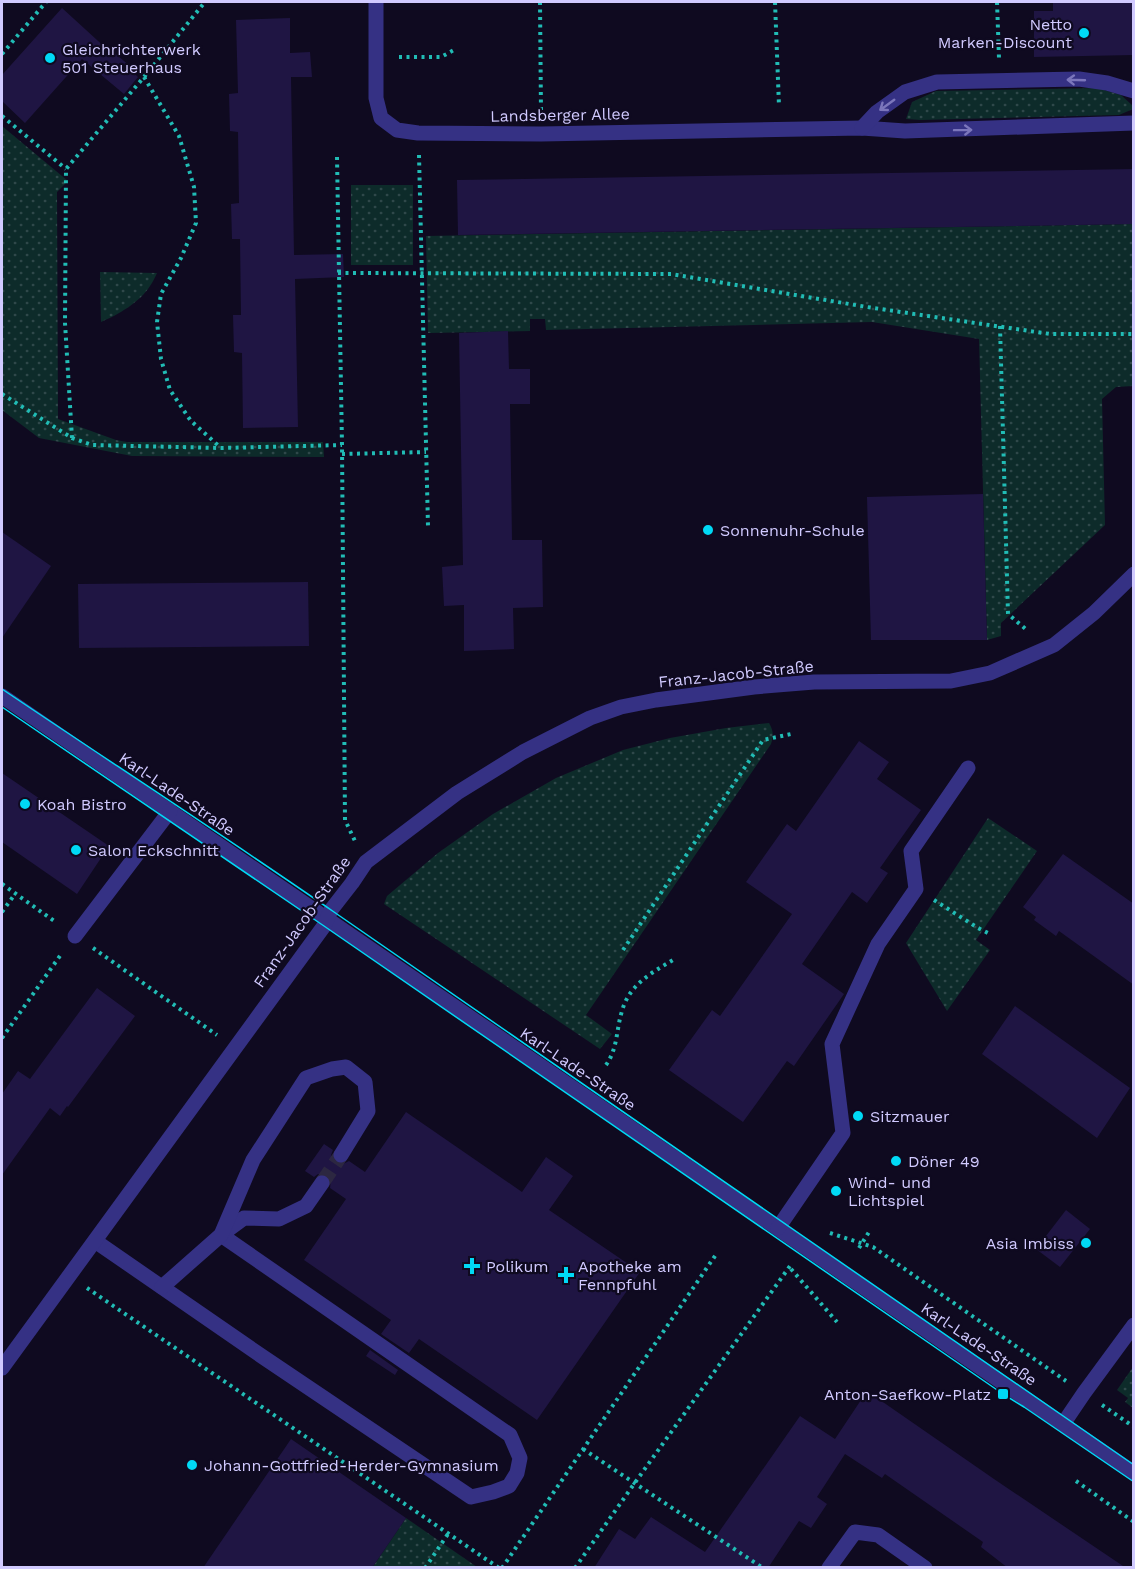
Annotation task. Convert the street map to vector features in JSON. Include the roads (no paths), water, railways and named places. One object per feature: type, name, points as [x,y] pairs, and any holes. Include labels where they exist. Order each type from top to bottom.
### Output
[{"type":"street","name":"Landsberger Allee","points":[[376,2],[376,98],[381,118],[397,130],[418,133],[541,134],[862,128],[904,131],[1134,123]]},
{"type":"street","points":[[862,128],[877,112],[905,92],[937,82],[1079,79],[1107,83],[1134,91]]},
{"type":"street","name":"Franz-Jacob-Straße","points":[[2,1368],[236,1048],[328,920],[332,910],[366,862],[457,793],[523,752],[590,718],[621,707],[702,693],[765,686],[814,682],[951,681],[990,673],[1054,645],[1094,613],[1134,574]]},
{"type":"street","name":"Karl-Lade-Straße","points":[[2,696],[1134,1473]]},
{"type":"street","points":[[778,1228],[843,1133],[832,1044],[878,944],[916,889],[911,851],[968,768]]},
{"type":"street","points":[[75,936],[170,811]]},
{"type":"street","points":[[221,1235],[253,1160],[306,1078],[346,1067],[365,1082],[368,1111],[341,1155]]},
{"type":"street","points":[[162,1287],[221,1235],[244,1218],[279,1219],[306,1206],[322,1183]]},
{"type":"street","points":[[95,1240],[471,1497],[509,1486],[517,1473],[520,1458],[510,1435],[221,1235]]},
{"type":"street","points":[[1063,1424],[1134,1325]]},
{"type":"street","points":[[828,1568],[855,1532],[878,1535],[925,1568]]},
{"type":"tunnel","points":[[322,1183],[341,1155]]},
{"type":"tram line","points":[[2,689],[293,884],[1134,1465]]},
{"type":"tram line","points":[[2,707],[1134,1482]]},
{"type":"place","name":"Netto Marken-Discount","points":[[1084,33]]},
{"type":"place","name":"Gleichrichterwerk 501 Steuerhaus","points":[[50,58]]},
{"type":"place","name":"Sonnenuhr-Schule","points":[[708,530]]},
{"type":"place","name":"Koah Bistro","points":[[25,804]]},
{"type":"place","name":"Salon Eckschnitt","points":[[76,850]]},
{"type":"place","name":"Sitzmauer","points":[[858,1116]]},
{"type":"place","name":"Döner 49","points":[[896,1161]]},
{"type":"place","name":"Wind- und Lichtspiel","points":[[836,1191]]},
{"type":"place","name":"Asia Imbiss","points":[[1086,1243]]},
{"type":"place","name":"Polikum","points":[[472,1266]]},
{"type":"place","name":"Apotheke am Fennpfuhl","points":[[566,1275]]},
{"type":"place","name":"Anton-Saefkow-Platz","points":[[1003,1394]]},
{"type":"place","name":"Johann-Gottfried-Herder-Gymnasium","points":[[192,1465]]}]
